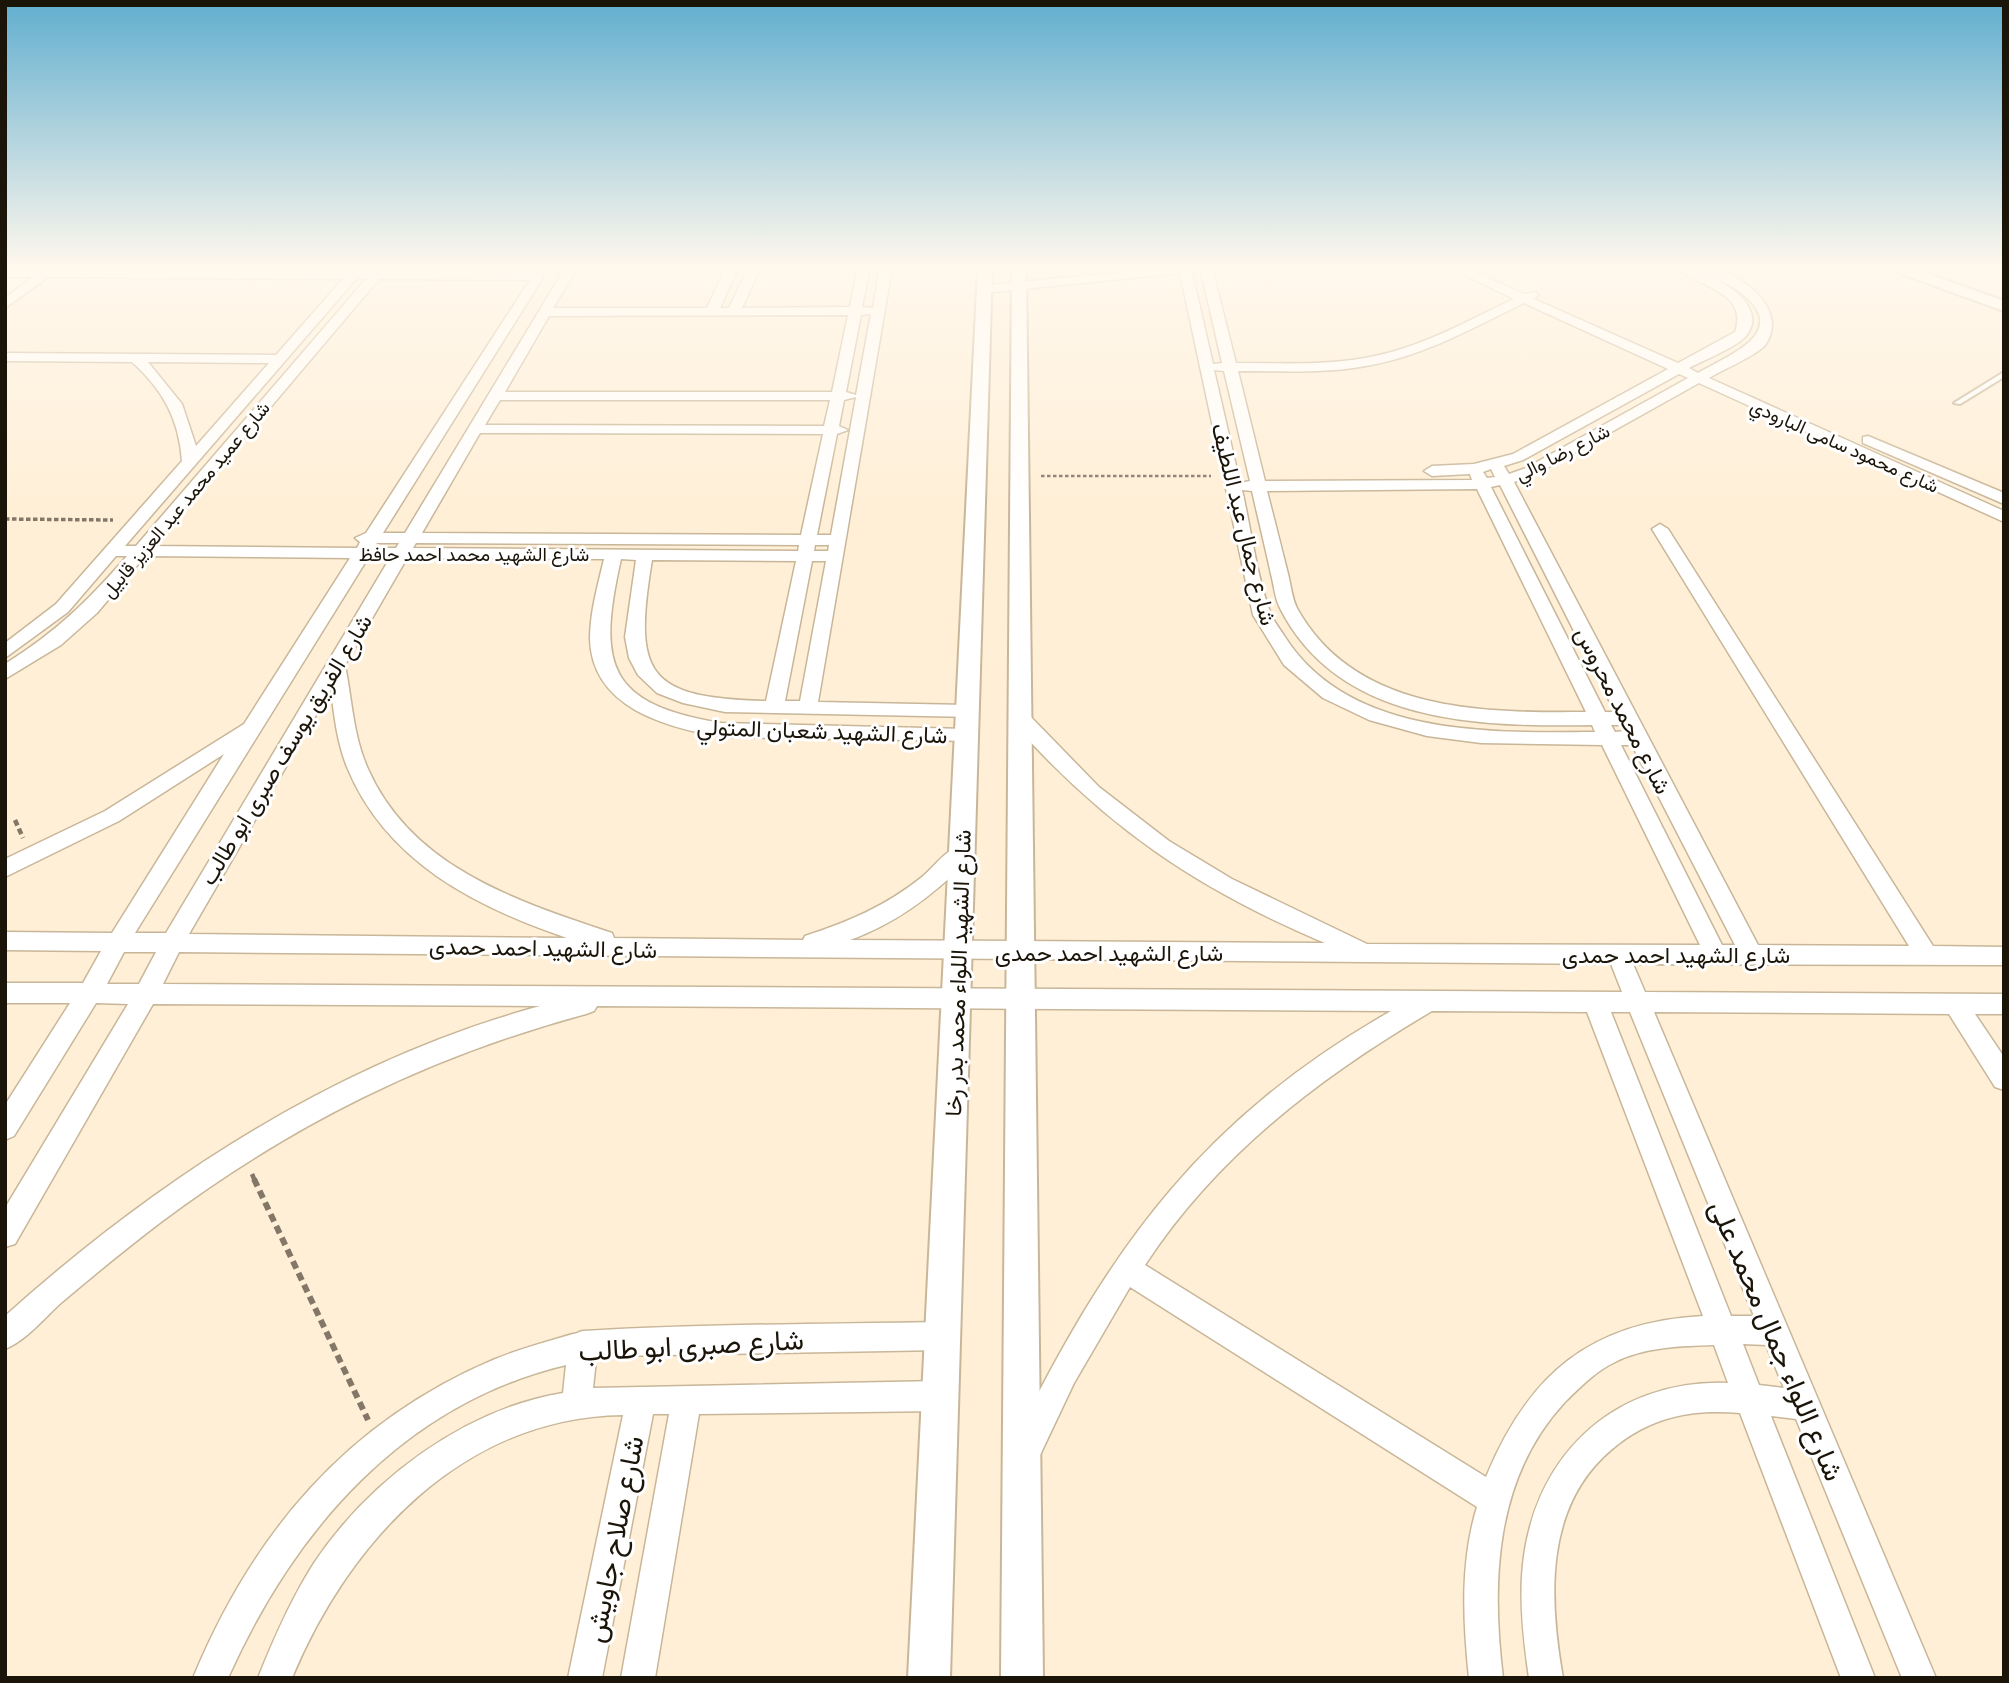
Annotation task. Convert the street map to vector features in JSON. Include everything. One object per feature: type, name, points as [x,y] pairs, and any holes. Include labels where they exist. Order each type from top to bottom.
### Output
[{"type":"street","name":"شارع عميد محمد عبد العزيز قابيل","points":[[5,652],[62,608],[290,347]]},
{"type":"street","name":"شارع عميد محمد عبد العزيز قابيل","points":[[5,673],[75,625],[315,347]]},
{"type":"street","name":"شارع الفريق يوسف صبرى ابو طالب","points":[[5,1128],[89,994],[118,942],[494,347]]},
{"type":"street","name":"شارع الفريق يوسف صبرى ابو طالب","points":[[5,1234],[524,347]]},
{"type":"street","points":[[774,707],[847,347]]},
{"type":"street","points":[[808,708],[872,347]]},
{"type":"street","name":"شارع الشهيد اللواء محمد بدر رخا","points":[[929,1678],[982,347]]},
{"type":"street","points":[[1019,347],[1022,1678]]},
{"type":"street","name":"شارع جمال عبد اللطيف","points":[[1202,347],[1262,615],[1271,634],[1290,660],[1318,684],[1353,705],[1394,722],[1439,733],[1485,738],[1639,738]]},
{"type":"street","name":"شارع جمال عبد اللطيف","points":[[1225,347],[1288,608],[1297,627],[1315,649],[1339,670],[1394,698],[1444,713],[1488,719],[1629,718]]},
{"type":"street","points":[[1207,367],[1323,366],[1372,361],[1416,347]]},
{"type":"street","name":"شارع محمود سامى البارودي","points":[[1631,347],[1677,370],[2004,517]]},
{"type":"street","name":"شارع محمود سامى البارودي","points":[[1652,347],[2004,499]]},
{"type":"street","name":"شارع رضا والي","points":[[1501,472],[1518,457],[1719,347]]},
{"type":"street","name":"شارع رضا والي","points":[[1232,478],[1479,477],[1501,472],[1531,471],[1755,347]]},
{"type":"street","points":[[5,357],[279,359]]},
{"type":"street","points":[[135,358],[171,393],[182,413],[189,437],[190,463]]},
{"type":"street","points":[[258,384],[283,384]]},
{"type":"street","points":[[495,396],[863,396]]},
{"type":"street","points":[[1826,437],[1840,428]]},
{"type":"street","points":[[476,429],[857,430]]},
{"type":"street","name":"شارع محمد محروس","points":[[1501,472],[1751,955]]},
{"type":"street","name":"شارع محمد محروس","points":[[1479,477],[1716,955]]},
{"type":"street","points":[[1660,530],[1927,956]]},
{"type":"street","name":"شارع الشهيد محمد احمد حافظ","points":[[125,537],[369,545]]},
{"type":"street","name":"شارع الشهيد محمد احمد حافظ","points":[[113,551],[369,545],[836,548]]},
{"type":"street","name":"شارع الشهيد محمد احمد حافظ","points":[[407,545],[614,554],[806,548]]},
{"type":"street","name":"شارع الشهيد شعبان المتولي","points":[[614,554],[602,612],[601,656],[610,677],[627,696],[652,712],[682,724],[721,730],[967,736]]},
{"type":"street","name":"شارع الشهيد شعبان المتولي","points":[[645,554],[632,640],[639,660],[650,677],[668,691],[693,701],[774,707],[967,712]]},
{"type":"street","points":[[336,665],[358,768],[377,806],[407,841],[445,873],[493,901],[550,924],[630,948]]},
{"type":"street","points":[[1020,718],[1104,803],[1158,844],[1220,884],[1279,914],[1369,952]]},
{"type":"street","points":[[5,869],[112,816],[255,724]]},
{"type":"street","points":[[791,949],[847,932],[897,907],[922,891],[962,853]]},
{"type":"street","name":"شارع الشهيد احمد حمدى","points":[[5,941],[958,951],[2004,956]]},
{"type":"street","name":"شارع اللواء جمال محمد على","points":[[1618,954],[1919,1678]]},
{"type":"street","name":"شارع الشهيد احمد حمدى","points":[[5,993],[1955,1004],[2001,1008]]},
{"type":"street","points":[[5,1335],[49,1294],[146,1215],[241,1150],[337,1095],[431,1052],[523,1021],[614,997]]},
{"type":"street","points":[[1022,1458],[1055,1388],[1125,1268],[1171,1206],[1219,1152],[1269,1105],[1331,1058],[1429,1001]]},
{"type":"street","name":"شارع اللواء جمال محمد على","points":[[1595,1002],[1858,1678]]},
{"type":"street","points":[[1955,1004],[2004,1079]]},
{"type":"street","points":[[1125,1268],[1494,1500]]},
{"type":"street","points":[[1486,1678],[1480,1602],[1483,1556],[1494,1500],[1518,1442],[1536,1413],[1558,1387],[1582,1366],[1609,1349],[1644,1338],[1722,1329],[1775,1331]]},
{"type":"street","name":"شارع صبرى ابو طالب","points":[[210,1678],[240,1614],[278,1552],[321,1497],[378,1443],[429,1407],[480,1377],[532,1357],[583,1345],[942,1336]]},
{"type":"street","points":[[577,1403],[583,1345]]},
{"type":"street","points":[[275,1678],[299,1617],[328,1567],[364,1524],[449,1453],[491,1429],[534,1412],[577,1403],[940,1396]]},
{"type":"street","name":"شارع صلاح جاويش","points":[[638,1678],[687,1399]]},
{"type":"street","points":[[1546,1678],[1537,1636],[1535,1591],[1539,1551],[1562,1482],[1580,1456],[1602,1435],[1653,1406],[1683,1399],[1805,1405]]},
{"type":"street","name":"شارع صلاح جاويش","points":[[585,1678],[641,1400]]},
{"type":"lane","points":[[1958,403],[2004,374]]},
{"type":"path","points":[[1019,476],[1232,478]]},
{"type":"path","points":[[5,519],[140,520]]},
{"type":"path","points":[[241,1150],[378,1443]]}]
